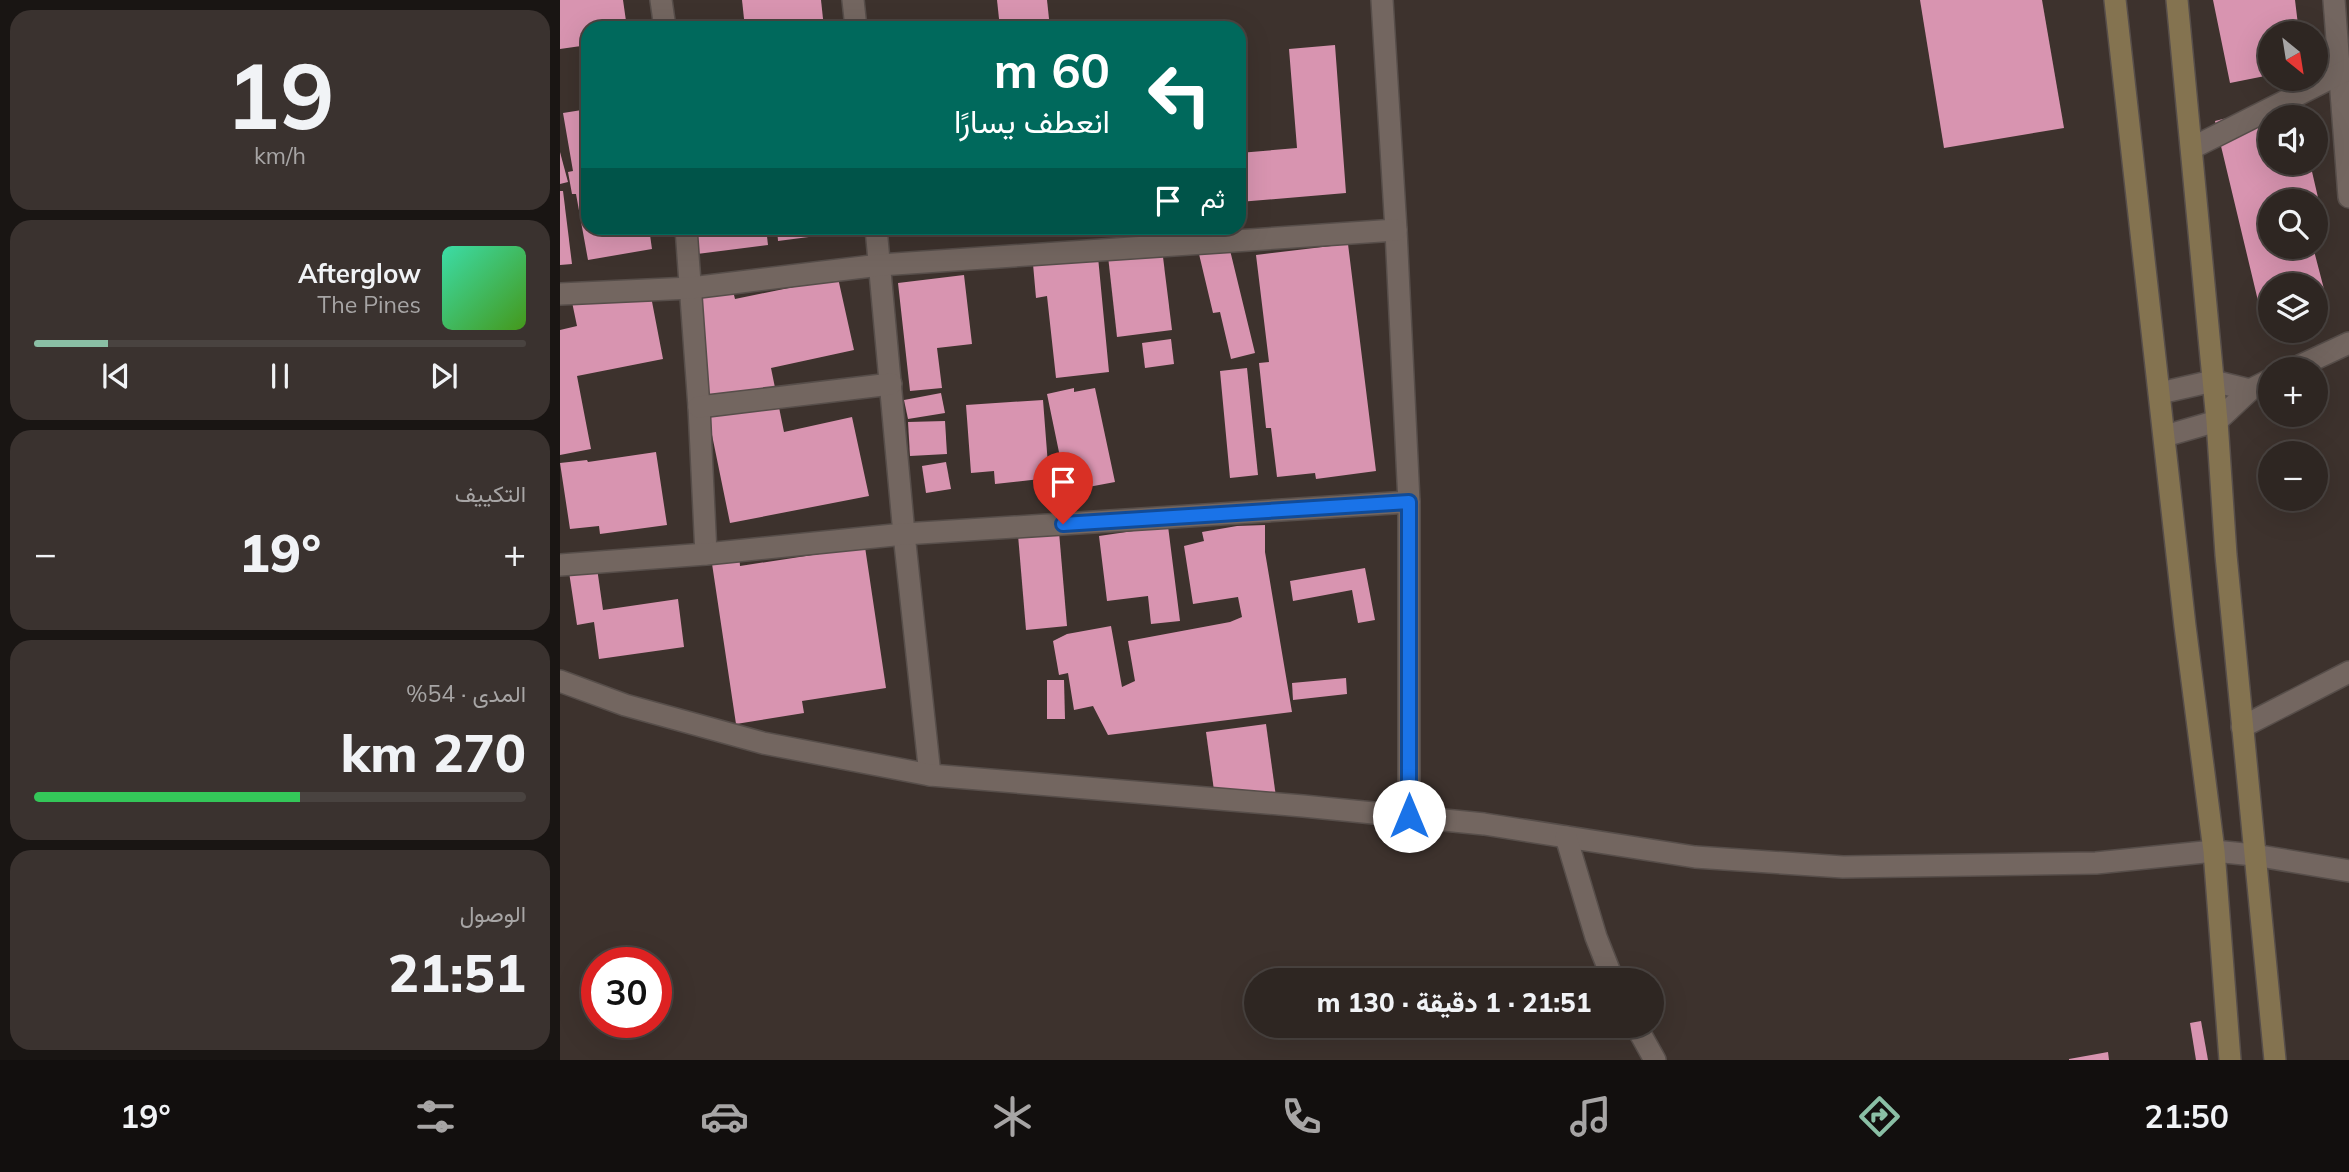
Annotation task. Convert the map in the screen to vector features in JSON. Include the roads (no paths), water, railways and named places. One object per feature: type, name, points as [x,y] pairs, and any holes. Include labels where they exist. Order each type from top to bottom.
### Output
[{"type":"main road","points":[[2115,0],[2185,626],[2214,851],[2230,1060]]},
{"type":"main road","points":[[2177,0],[2217,421],[2226,555],[2275,1060]]},
{"type":"street","points":[[661,0],[663,21]]},
{"type":"street","points":[[853,0],[855,21]]},
{"type":"street","points":[[1382,0],[1409,502],[1409,816]]},
{"type":"street","points":[[2334,0],[2344,72],[2349,197]]},
{"type":"street","points":[[2192,148],[2344,72]]},
{"type":"street","points":[[560,294],[691,288],[880,265],[1396,230]]},
{"type":"street","points":[[687,235],[706,554]]},
{"type":"street","points":[[877,235],[904,534],[930,775]]},
{"type":"street","points":[[2319,357],[2349,343]]},
{"type":"street","points":[[2160,393],[2213,381],[2250,390]]},
{"type":"street","points":[[699,407],[891,384]]},
{"type":"street","points":[[2165,436],[2217,421],[2250,390],[2258,386]]},
{"type":"street","points":[[560,565],[706,554],[904,534],[1409,502]]},
{"type":"street","points":[[2242,727],[2349,672]]},
{"type":"street","points":[[560,681],[625,705],[763,743],[930,775],[1484,824],[1695,857],[1843,867],[2096,863],[2214,851],[2349,871]]},
{"type":"street","points":[[1566,837],[1596,937],[1608,968]]},
{"type":"street","points":[[1643,1038],[1655,1060]]}]
